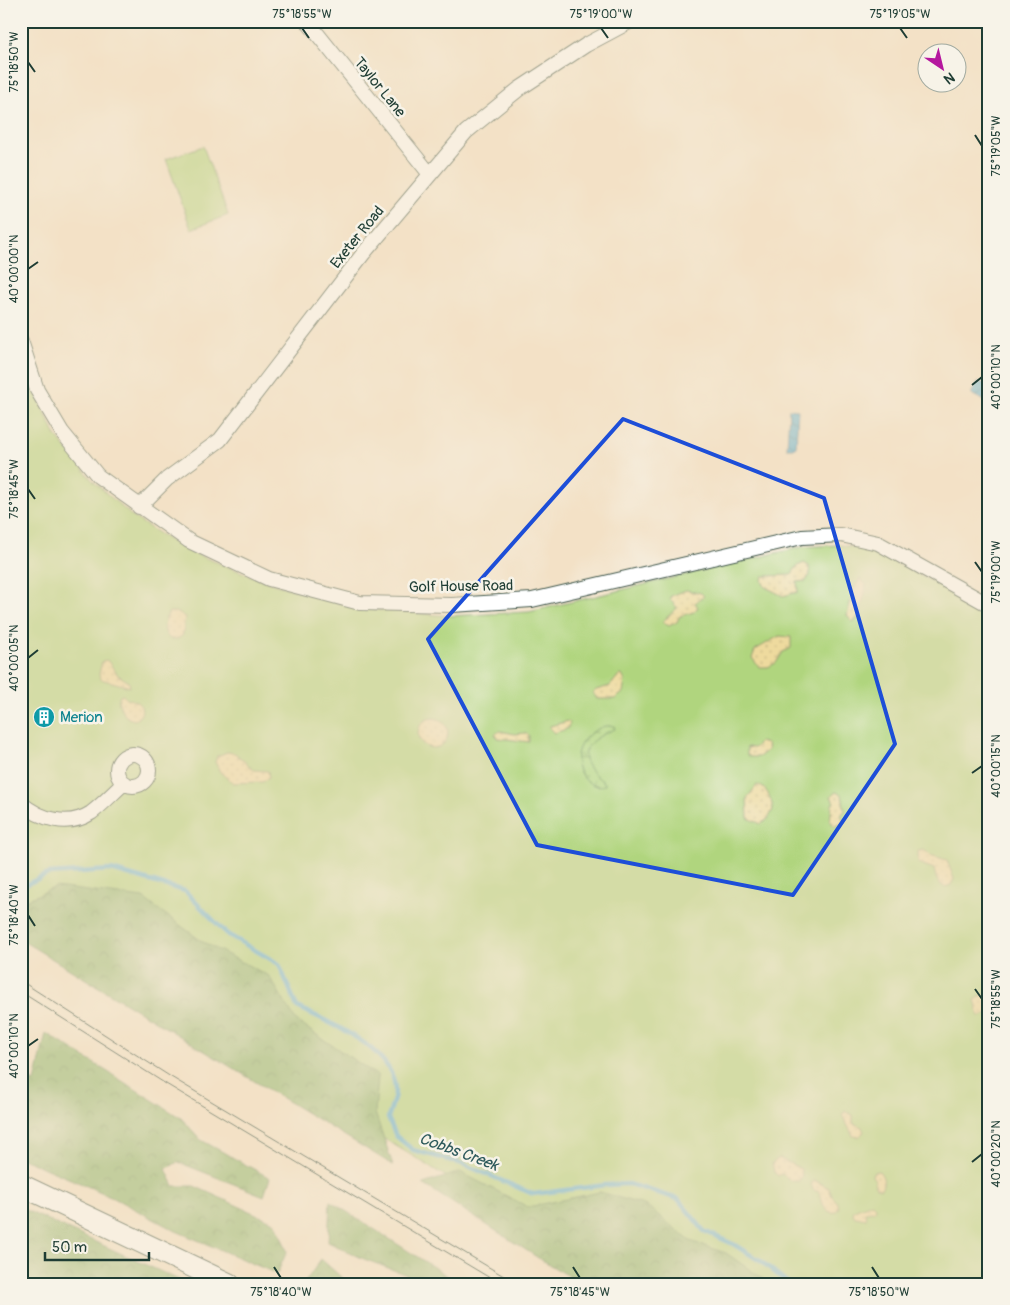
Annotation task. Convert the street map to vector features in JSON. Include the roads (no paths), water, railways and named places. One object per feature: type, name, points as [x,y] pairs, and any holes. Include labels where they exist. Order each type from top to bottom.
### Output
[{"type":"main road","points":[[21,1185],[229,1284]]},
{"type":"street","name":"Taylor Lane","points":[[307,21],[429,173]]},
{"type":"street","name":"Exeter Road","points":[[139,507],[167,479],[220,440],[363,254],[429,173],[466,132],[519,89],[586,46],[631,21]]},
{"type":"street","name":"Golf House Road","points":[[21,341],[37,390],[62,432],[98,476],[189,541],[269,579],[360,603],[452,605],[532,600],[802,537],[841,535],[878,543],[989,606]]},
{"type":"street","points":[[21,803],[50,820],[72,820],[90,814],[123,784]]},
{"type":"water","points":[[978,381],[989,386],[989,403],[971,394]]},
{"type":"water","points":[[789,409],[798,410],[796,448],[787,448]]},
{"type":"waterway","name":"Cobbs Creek","points":[[21,887],[48,874],[111,870],[185,891],[227,934],[279,964],[297,1007],[358,1039],[373,1050],[384,1062],[392,1076],[395,1091],[388,1118],[396,1136],[413,1150],[463,1164],[533,1194],[629,1184],[678,1199],[704,1231],[733,1244],[762,1262],[789,1284]]},
{"type":"tram line","points":[[21,981],[171,1077],[517,1284]]},
{"type":"tram line","points":[[21,992],[166,1084],[500,1284]]},
{"type":"place","name":"Merion","points":[[44,717]]}]
